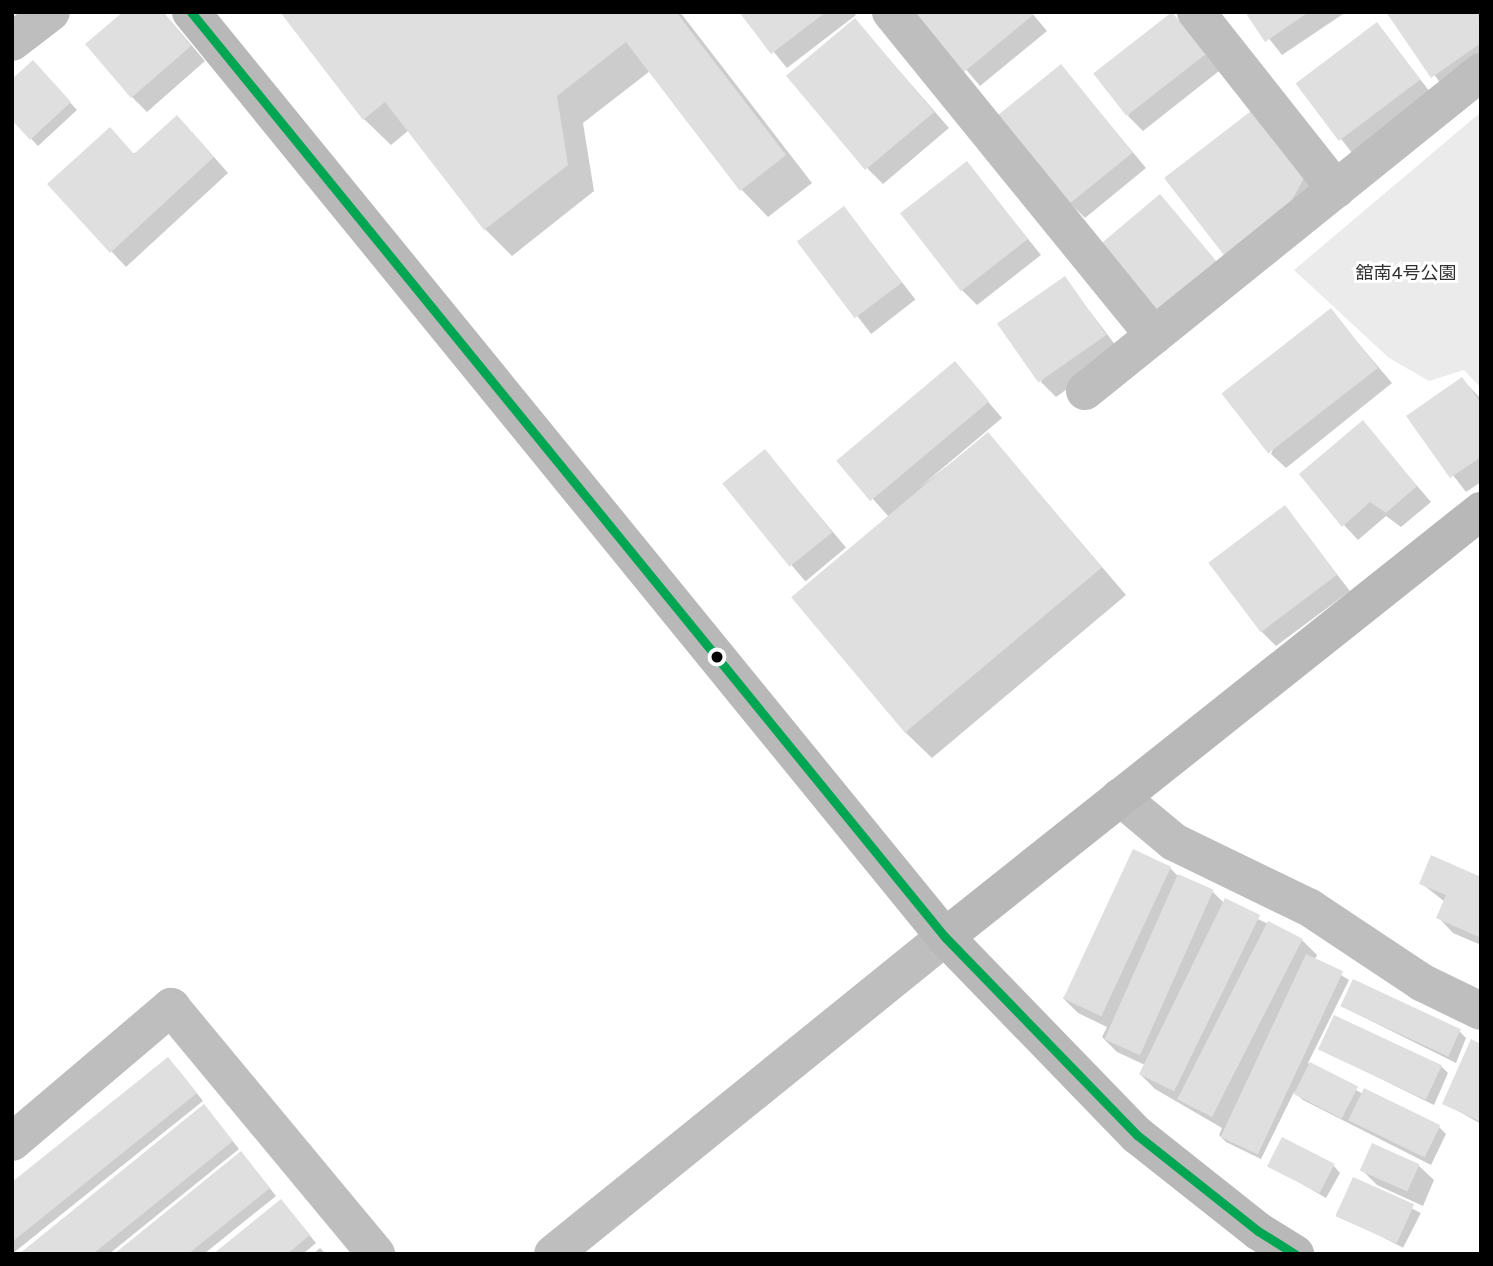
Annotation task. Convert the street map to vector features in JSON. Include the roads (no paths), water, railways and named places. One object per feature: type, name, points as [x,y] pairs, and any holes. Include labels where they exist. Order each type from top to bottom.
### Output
[{"type":"street","points":[[12,42],[51,12]]},
{"type":"street","points":[[191,12],[945,937],[1137,1135],[1258,1231],[1295,1254]]},
{"type":"street","points":[[891,12],[1154,336]]},
{"type":"street","points":[[1196,12],[1336,189]]},
{"type":"street","points":[[1085,391],[1481,72]]},
{"type":"street","points":[[553,1254],[945,937],[1481,511]]},
{"type":"street","points":[[1120,797],[1174,842],[1310,908],[1423,983],[1481,1011]]},
{"type":"street","points":[[12,1142],[171,1007],[376,1254]]},
{"type":"park label","name":"舘南4号公園","points":[[1406,273]]}]
